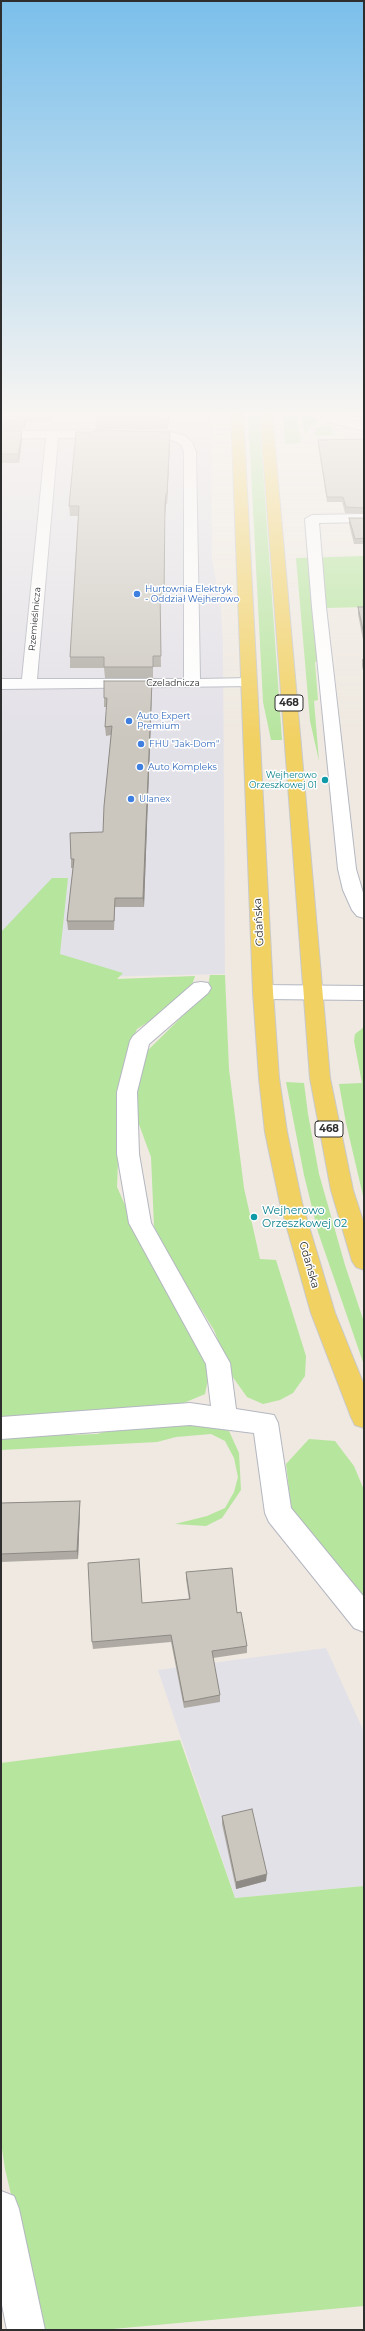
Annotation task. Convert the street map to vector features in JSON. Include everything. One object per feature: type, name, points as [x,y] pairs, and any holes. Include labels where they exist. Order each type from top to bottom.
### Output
[{"type":"main road","name":"Gdańska","points":[[242,522],[263,992],[269,1078],[276,1132],[291,1203],[323,1314],[364,1417]]},
{"type":"main road","name":"468","points":[[275,522],[312,993],[321,1085],[342,1190],[364,1262]]},
{"type":"street","name":"Rzemieślnicza","points":[[29,684],[44,522]]},
{"type":"street","points":[[191,522],[192,683]]},
{"type":"street","points":[[312,522],[319,607],[347,869],[352,890],[361,910],[364,912]]},
{"type":"street","name":"Czeladnicza","points":[[1,684],[250,683]]},
{"type":"street","points":[[201,988],[177,1011],[140,1041],[127,1092],[128,1154],[140,1223],[218,1362],[225,1418]]},
{"type":"street","points":[[263,992],[364,993]]},
{"type":"street","points":[[1,1428],[190,1414],[265,1423],[278,1513],[364,1619]]},
{"type":"street","points":[[1,2209],[26,2330]]},
{"type":"shaded area","points":[[1,522],[212,522],[212,558],[221,609],[223,642],[225,974],[1,979]]},
{"type":"shaded area","points":[[326,1648],[364,1732],[364,1886],[235,1898],[158,1670]]},
{"type":"green space","points":[[254,522],[267,522],[282,740],[271,740],[263,702]]},
{"type":"green space","points":[[364,556],[364,607],[327,608],[318,661],[315,662],[318,700],[314,701],[319,761],[310,721],[296,558]]},
{"type":"green space","points":[[52,878],[68,878],[60,954],[123,973],[117,979],[195,976],[189,994],[177,1004],[137,1029],[126,1054],[120,1108],[117,1187],[146,1252],[210,1369],[205,1394],[179,1405],[1,1423],[1,932]]},
{"type":"green space","points":[[210,975],[225,975],[229,1069],[244,1188],[260,1259],[276,1260],[306,1356],[305,1376],[293,1393],[280,1400],[263,1404],[247,1397],[232,1376],[214,1330],[172,1263],[154,1226],[151,1157],[137,1119],[135,1091],[142,1056],[207,992]]},
{"type":"green space","points":[[364,1027],[364,1200],[346,1123],[339,1084],[362,1083],[354,1041],[355,1034]]},
{"type":"green space","points":[[286,1082],[304,1083],[319,1174],[345,1265],[364,1322],[364,1365],[318,1232],[304,1175]]},
{"type":"green space","points":[[190,1421],[229,1431],[239,1453],[241,1490],[222,1518],[206,1526],[175,1524],[207,1516],[225,1508],[234,1492],[238,1477],[234,1458],[225,1441],[211,1434],[176,1437],[157,1442],[1,1450],[1,1437],[97,1434],[128,1425]]},
{"type":"green space","points":[[309,1439],[335,1441],[354,1466],[364,1490],[364,1605],[292,1515],[286,1464]]},
{"type":"green space","points":[[180,1740],[235,1898],[364,1886],[364,2306],[102,2330],[43,2330],[5,2169],[1,2142],[1,1763]]},
{"type":"building","points":[[78,522],[165,522],[164,591],[160,591],[161,656],[153,656],[153,667],[104,667],[104,657],[70,657]]},
{"type":"building","points":[[350,522],[364,522],[364,538],[355,539]]},
{"type":"building","points":[[358,607],[364,607],[364,634]]},
{"type":"building","points":[[104,681],[152,681],[143,898],[115,898],[114,921],[67,921],[74,859],[71,859],[70,833],[103,832],[104,806],[112,726],[105,727],[107,698],[104,698]]},
{"type":"building","points":[[80,1501],[77,1551],[1,1554],[1,1503]]},
{"type":"building","points":[[139,1559],[142,1603],[190,1599],[186,1572],[232,1568],[237,1613],[241,1612],[247,1646],[212,1651],[220,1695],[184,1702],[171,1635],[92,1642],[88,1563]]},
{"type":"building","points":[[252,1809],[267,1874],[236,1882],[222,1816]]},
{"type":"place","name":"Hurtownia Elektryk - Oddział Wejherowo","points":[[137,594]]},
{"type":"place","name":"Auto Expert Premium","points":[[129,721]]},
{"type":"place","name":"FHU \"Jak-Dom\"","points":[[141,744]]},
{"type":"place","name":"Auto Kompleks","points":[[140,767]]},
{"type":"place","name":"Wejherowo Orzeszkowej 01","points":[[325,780]]},
{"type":"place","name":"Ulanex","points":[[131,799]]},
{"type":"place","name":"Wejherowo Orzeszkowej 02","points":[[254,1217]]}]
